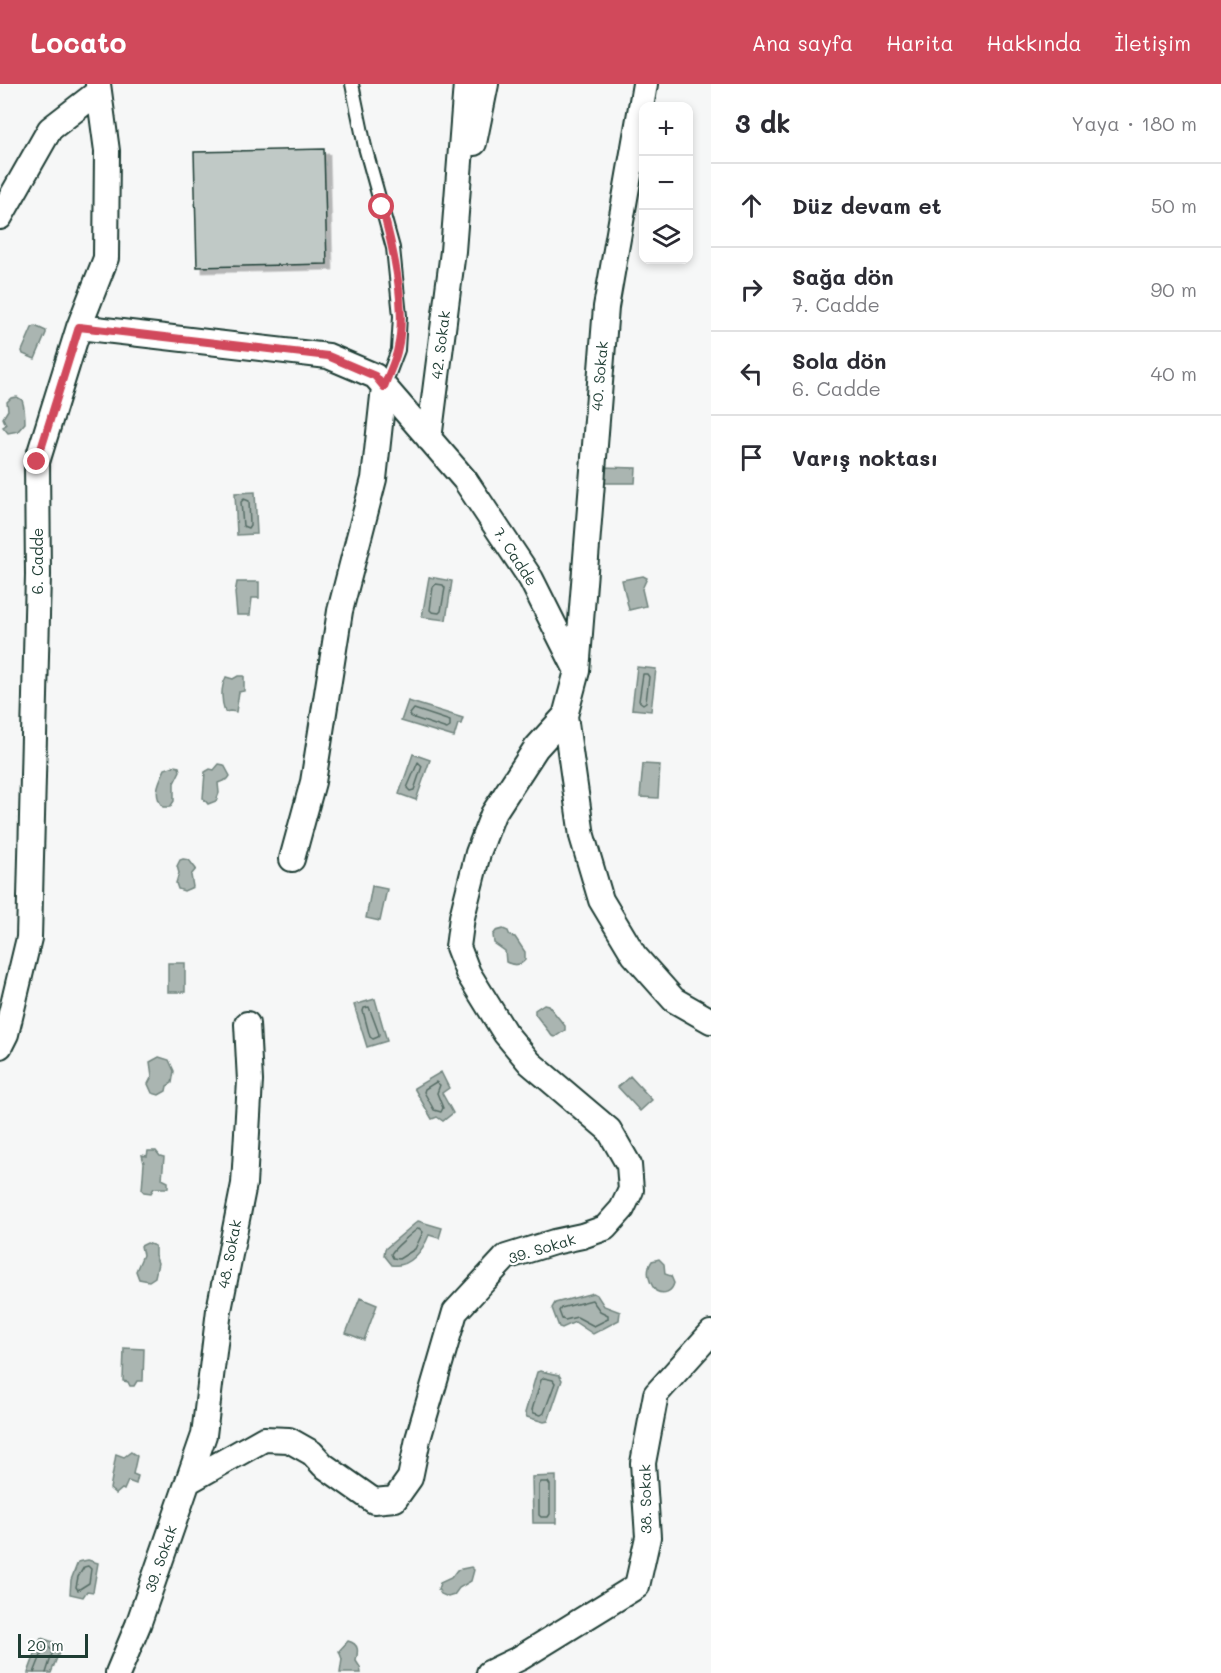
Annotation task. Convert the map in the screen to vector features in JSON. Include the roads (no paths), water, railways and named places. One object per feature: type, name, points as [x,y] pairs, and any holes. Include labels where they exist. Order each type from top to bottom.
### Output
[{"type":"street","name":"42. Sokak","points":[[429,439],[453,251],[466,84]]},
{"type":"street","name":"42. Sokak","points":[[453,251],[486,84]]},
{"type":"street","name":"40. Sokak","points":[[577,671],[606,307],[645,84]]},
{"type":"street","points":[[0,217],[50,129],[98,88]]},
{"type":"street","name":"6. Cadde","points":[[0,1046],[6,1034],[29,938],[38,575],[37,462],[79,327],[106,258],[107,151],[98,88]]},
{"type":"street","name":"7. Cadde","points":[[79,327],[328,356],[375,376],[465,480],[531,579],[577,671]]},
{"type":"street","points":[[292,858],[313,782],[340,611],[374,479],[384,387]]},
{"type":"street","points":[[577,671],[565,716],[582,836],[601,900],[634,956],[674,1000],[711,1021]]},
{"type":"street","name":"39. Sokak","points":[[118,1673],[138,1625],[189,1481],[264,1439],[289,1440],[312,1453],[323,1466],[374,1501],[395,1499],[410,1478],[418,1439],[455,1312],[506,1257],[605,1228],[622,1209],[631,1190],[629,1165],[609,1130],[530,1063],[505,1033],[468,973],[458,947],[462,917],[478,853],[493,814],[536,748],[565,716]]},
{"type":"street","name":"48. Sokak","points":[[189,1481],[204,1435],[219,1310],[243,1184],[250,1082],[248,1024]]},
{"type":"street","name":"38. Sokak","points":[[489,1673],[520,1658],[637,1586],[648,1537],[644,1463],[656,1394],[711,1334]]},
{"type":"lane","points":[[352,84],[365,147],[393,248],[398,293],[400,315],[398,350],[384,387]]},
{"type":"water","points":[[35,326],[46,333],[35,359],[23,354],[22,351]]},
{"type":"water","points":[[17,397],[22,400],[25,423],[18,431],[8,433],[3,427],[6,425],[3,418],[8,410],[7,402]]},
{"type":"water","points":[[602,467],[636,468],[635,483],[602,483]]},
{"type":"water","points":[[255,492],[257,534],[237,535],[235,493]]},
{"type":"water","points":[[643,576],[647,578],[642,589],[646,606],[629,610],[622,580]]},
{"type":"water","points":[[429,577],[452,581],[446,620],[422,617]]},
{"type":"water","points":[[237,582],[259,582],[259,598],[252,598],[250,615],[237,615],[235,593]]},
{"type":"water","points":[[637,667],[656,669],[651,711],[632,709]]},
{"type":"water","points":[[244,676],[244,691],[239,692],[236,712],[225,712],[222,695],[224,681],[226,677],[233,679]]},
{"type":"water","points":[[408,701],[463,718],[461,724],[458,724],[454,737],[401,721]]},
{"type":"water","points":[[413,754],[430,760],[416,800],[399,794]]},
{"type":"water","points":[[219,764],[224,765],[230,776],[218,783],[219,793],[216,801],[208,804],[203,798],[205,772],[210,769],[214,770]]},
{"type":"water","points":[[643,764],[660,765],[658,798],[640,797]]},
{"type":"water","points":[[179,767],[180,771],[174,783],[174,801],[170,807],[163,807],[157,793],[159,783],[165,769]]},
{"type":"water","points":[[183,859],[189,860],[196,869],[191,875],[193,887],[184,891],[178,889],[176,883],[179,873],[177,866]]},
{"type":"water","points":[[372,886],[387,889],[380,921],[366,918]]},
{"type":"water","points":[[503,929],[508,931],[510,936],[515,937],[525,952],[525,960],[519,964],[506,962],[505,951],[494,943],[493,935],[496,931]]},
{"type":"water","points":[[168,963],[185,963],[185,992],[168,992]]},
{"type":"water","points":[[375,999],[387,1041],[367,1047],[354,1005]]},
{"type":"water","points":[[544,1004],[548,1005],[565,1026],[565,1030],[555,1037],[535,1014],[535,1010]]},
{"type":"water","points":[[159,1057],[169,1060],[174,1071],[172,1083],[167,1086],[166,1091],[159,1095],[152,1093],[148,1084],[152,1076],[150,1062]]},
{"type":"water","points":[[441,1072],[449,1088],[442,1093],[453,1113],[443,1121],[437,1117],[432,1119],[414,1088]]},
{"type":"water","points":[[630,1076],[652,1100],[640,1111],[618,1087]]},
{"type":"water","points":[[148,1151],[156,1151],[164,1157],[162,1179],[168,1182],[168,1188],[154,1188],[151,1193],[142,1190],[144,1163],[142,1155],[147,1156]]},
{"type":"water","points":[[418,1221],[442,1228],[439,1238],[429,1235],[415,1257],[405,1264],[392,1265],[384,1255],[385,1249]]},
{"type":"water","points":[[147,1243],[155,1246],[158,1263],[155,1277],[149,1281],[139,1279],[136,1271],[143,1255],[141,1246]]},
{"type":"water","points":[[659,1259],[664,1264],[665,1274],[671,1276],[674,1283],[670,1291],[665,1293],[656,1291],[649,1276],[652,1261]]},
{"type":"water","points":[[593,1293],[604,1306],[620,1312],[619,1320],[593,1334],[575,1322],[562,1328],[559,1327],[552,1308],[555,1303]]},
{"type":"water","points":[[360,1298],[377,1305],[364,1340],[346,1333]]},
{"type":"water","points":[[124,1348],[144,1349],[143,1381],[137,1381],[134,1386],[123,1381]]},
{"type":"water","points":[[537,1372],[559,1375],[562,1380],[548,1421],[544,1422],[527,1417],[525,1413]]},
{"type":"water","points":[[131,1452],[137,1456],[133,1474],[138,1476],[136,1484],[128,1481],[124,1490],[116,1494],[110,1489],[116,1454],[124,1457]]},
{"type":"water","points":[[556,1476],[556,1523],[533,1523],[532,1477]]},
{"type":"water","points":[[88,1560],[98,1563],[93,1592],[87,1591],[83,1597],[70,1594],[71,1580],[78,1562]]},
{"type":"water","points":[[471,1567],[474,1570],[471,1581],[459,1588],[454,1595],[448,1597],[441,1594],[438,1589],[440,1583],[451,1578],[457,1570]]},
{"type":"water","points":[[41,1638],[62,1645],[51,1673],[28,1673]]},
{"type":"water","points":[[348,1641],[356,1646],[358,1652],[356,1661],[361,1673],[340,1673],[342,1659],[339,1651]]}]
